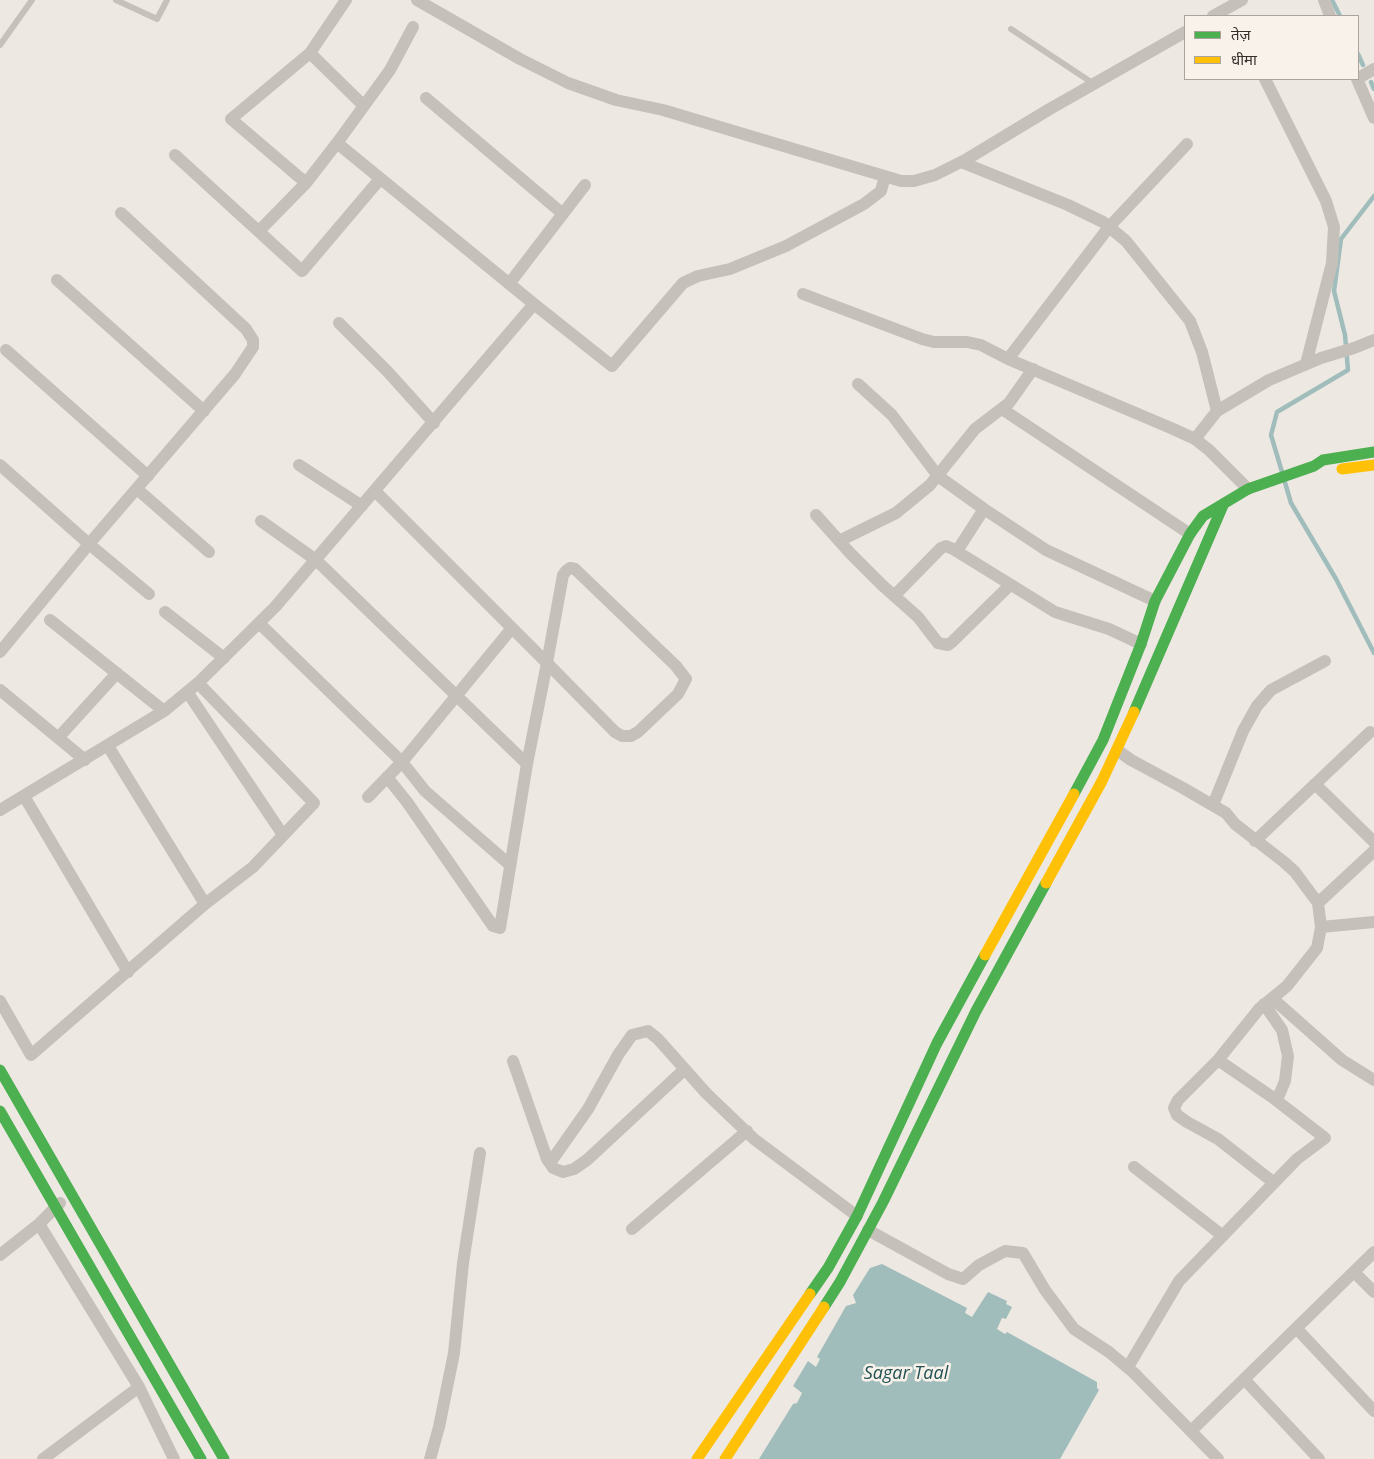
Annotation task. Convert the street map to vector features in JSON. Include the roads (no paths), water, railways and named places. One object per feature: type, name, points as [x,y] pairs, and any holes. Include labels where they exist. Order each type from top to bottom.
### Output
[{"type":"street","points":[[306,183],[230,119],[310,53],[346,0]]},
{"type":"street","points":[[417,0],[520,59],[568,83],[616,100],[663,110],[901,181],[914,182],[935,175],[961,162],[1184,33]]},
{"type":"street","points":[[1218,15],[1231,12],[1242,0]]},
{"type":"street","points":[[1324,0],[1330,15]]},
{"type":"street","points":[[259,231],[306,183],[337,143],[390,70],[413,27]]},
{"type":"street","points":[[310,53],[364,106]]},
{"type":"street","points":[[1359,78],[1374,69]]},
{"type":"street","points":[[1266,80],[1326,201],[1334,227],[1332,263],[1306,364]]},
{"type":"street","points":[[1357,80],[1374,118]]},
{"type":"street","points":[[426,98],[564,214]]},
{"type":"street","points":[[337,143],[612,366],[683,283],[698,276],[730,269],[786,246],[864,204],[881,191],[885,176]]},
{"type":"street","points":[[1008,359],[1109,226],[1187,144]]},
{"type":"street","points":[[175,155],[302,271],[380,179]]},
{"type":"street","points":[[961,162],[1068,205],[1103,222],[1126,241],[1190,321],[1202,352],[1217,411]]},
{"type":"street","points":[[509,284],[586,185]]},
{"type":"street","points":[[0,652],[89,544],[204,410],[243,362],[253,346],[253,340],[246,329],[122,213]]},
{"type":"street","points":[[57,280],[204,410]]},
{"type":"street","points":[[803,294],[922,339],[934,342],[967,342],[981,345],[1008,359],[1195,439],[1209,450],[1248,489]]},
{"type":"street","points":[[0,810],[164,711],[198,684],[275,607],[534,304]]},
{"type":"street","points":[[339,322],[434,423]]},
{"type":"street","points":[[1195,439],[1217,411],[1269,380],[1321,358],[1374,340]]},
{"type":"street","points":[[6,350],[148,476]]},
{"type":"street","points":[[839,541],[896,513],[930,485],[975,429],[1009,403],[1033,369]]},
{"type":"street","points":[[858,384],[892,415],[938,476],[1046,550],[1155,601]]},
{"type":"street","points":[[1002,409],[1190,534]]},
{"type":"street","points":[[697,1459],[828,1268],[857,1216],[937,1043],[1103,740],[1141,644],[1155,601],[1190,534],[1203,516],[1248,489],[1314,466],[1323,460],[1374,452]]},
{"type":"street","points":[[0,465],[149,594]]},
{"type":"street","points":[[299,465],[362,506]]},
{"type":"street","points":[[1314,466],[1321,470],[1374,465]]},
{"type":"street","points":[[137,489],[209,552]]},
{"type":"street","points":[[375,491],[547,663],[614,732],[622,736],[631,736],[638,732],[678,694],[686,679],[684,674],[670,659],[575,569],[570,568],[566,571],[563,575],[547,663],[527,764],[500,928],[493,926],[407,802],[387,777]]},
{"type":"street","points":[[725,1459],[840,1282],[888,1193],[976,1011],[1102,781],[1148,684],[1224,503]]},
{"type":"street","points":[[957,551],[984,509]]},
{"type":"street","points":[[816,515],[839,541],[894,596],[918,617],[938,643],[948,645],[952,642],[1010,585]]},
{"type":"street","points":[[261,521],[316,560],[527,764]]},
{"type":"street","points":[[894,596],[941,548],[946,546],[1054,612],[1109,629],[1141,644]]},
{"type":"street","points":[[165,612],[224,658]]},
{"type":"street","points":[[50,620],[164,711]]},
{"type":"street","points":[[259,623],[402,762],[425,791],[510,864]]},
{"type":"street","points":[[368,797],[402,762],[512,628]]},
{"type":"street","points":[[1212,805],[1243,731],[1257,706],[1271,690],[1325,661]]},
{"type":"street","points":[[58,738],[117,673]]},
{"type":"street","points":[[0,1000],[31,1055],[206,904],[253,867],[314,803],[198,684]]},
{"type":"street","points":[[0,690],[85,760]]},
{"type":"street","points":[[188,693],[283,835]]},
{"type":"street","points":[[1255,841],[1370,732]]},
{"type":"street","points":[[108,746],[206,904]]},
{"type":"street","points":[[1117,750],[1131,760],[1226,813],[1235,824],[1295,872],[1318,903],[1321,928],[1317,948],[1287,986],[1258,1009],[1218,1060],[1178,1100],[1174,1108],[1176,1114],[1218,1138],[1273,1182]]},
{"type":"street","points":[[1315,784],[1374,842]]},
{"type":"street","points":[[24,796],[128,972]]},
{"type":"street","points":[[1318,903],[1374,851]]},
{"type":"street","points":[[1321,928],[1374,922]]},
{"type":"street","points":[[1268,1001],[1342,1060],[1374,1080]]},
{"type":"street","points":[[1268,1001],[1282,1030],[1288,1056],[1285,1081],[1277,1100]]},
{"type":"street","points":[[550,1163],[588,1108],[618,1055],[632,1035],[648,1031],[658,1039],[706,1092],[747,1131],[857,1216]]},
{"type":"street","points":[[1128,1367],[1179,1281],[1296,1159],[1325,1138],[1277,1100],[1218,1060]]},
{"type":"street","points":[[513,1061],[547,1159],[553,1168],[563,1172],[574,1169],[587,1160],[686,1069]]},
{"type":"street","points":[[0,1070],[224,1459]]},
{"type":"street","points":[[0,1111],[201,1459]]},
{"type":"street","points":[[632,1229],[747,1131]]},
{"type":"street","points":[[430,1459],[439,1427],[454,1353],[463,1263],[480,1153]]},
{"type":"street","points":[[1134,1167],[1222,1236]]},
{"type":"street","points":[[0,1255],[39,1224],[71,1193]]},
{"type":"street","points":[[39,1224],[139,1387],[174,1459]]},
{"type":"street","points":[[868,1230],[948,1274],[963,1279],[979,1265],[1005,1251],[1023,1253],[1045,1290],[1074,1328],[1128,1367],[1218,1459]]},
{"type":"street","points":[[1191,1432],[1374,1252]]},
{"type":"street","points":[[1354,1272],[1374,1292]]},
{"type":"street","points":[[1297,1329],[1374,1411]]},
{"type":"street","points":[[1244,1379],[1319,1459]]},
{"type":"street","points":[[43,1459],[139,1387]]},
{"type":"lane","points":[[0,45],[32,0]]},
{"type":"lane","points":[[116,0],[157,20],[167,0]]},
{"type":"lane","points":[[1011,29],[1094,84]]},
{"type":"water","name":"Sagar Taal","points":[[882,1264],[967,1308],[965,1313],[972,1317],[988,1292],[1007,1301],[1006,1304],[1012,1307],[1006,1319],[1002,1318],[997,1329],[1005,1334],[1007,1332],[1097,1382],[1099,1390],[1060,1459],[759,1459],[793,1404],[797,1403],[802,1393],[793,1386],[808,1361],[816,1367],[820,1359],[817,1357],[846,1306],[856,1303],[853,1295],[870,1268]]},
{"type":"waterway","points":[[1332,0],[1340,15]]},
{"type":"waterway","points":[[1359,56],[1363,65]]},
{"type":"waterway","points":[[1371,82],[1374,89]]},
{"type":"waterway","points":[[1282,472],[1271,435],[1277,412],[1348,370],[1345,335],[1334,291],[1341,239],[1374,196]]},
{"type":"waterway","points":[[1284,479],[1291,503],[1336,579],[1374,653]]}]
